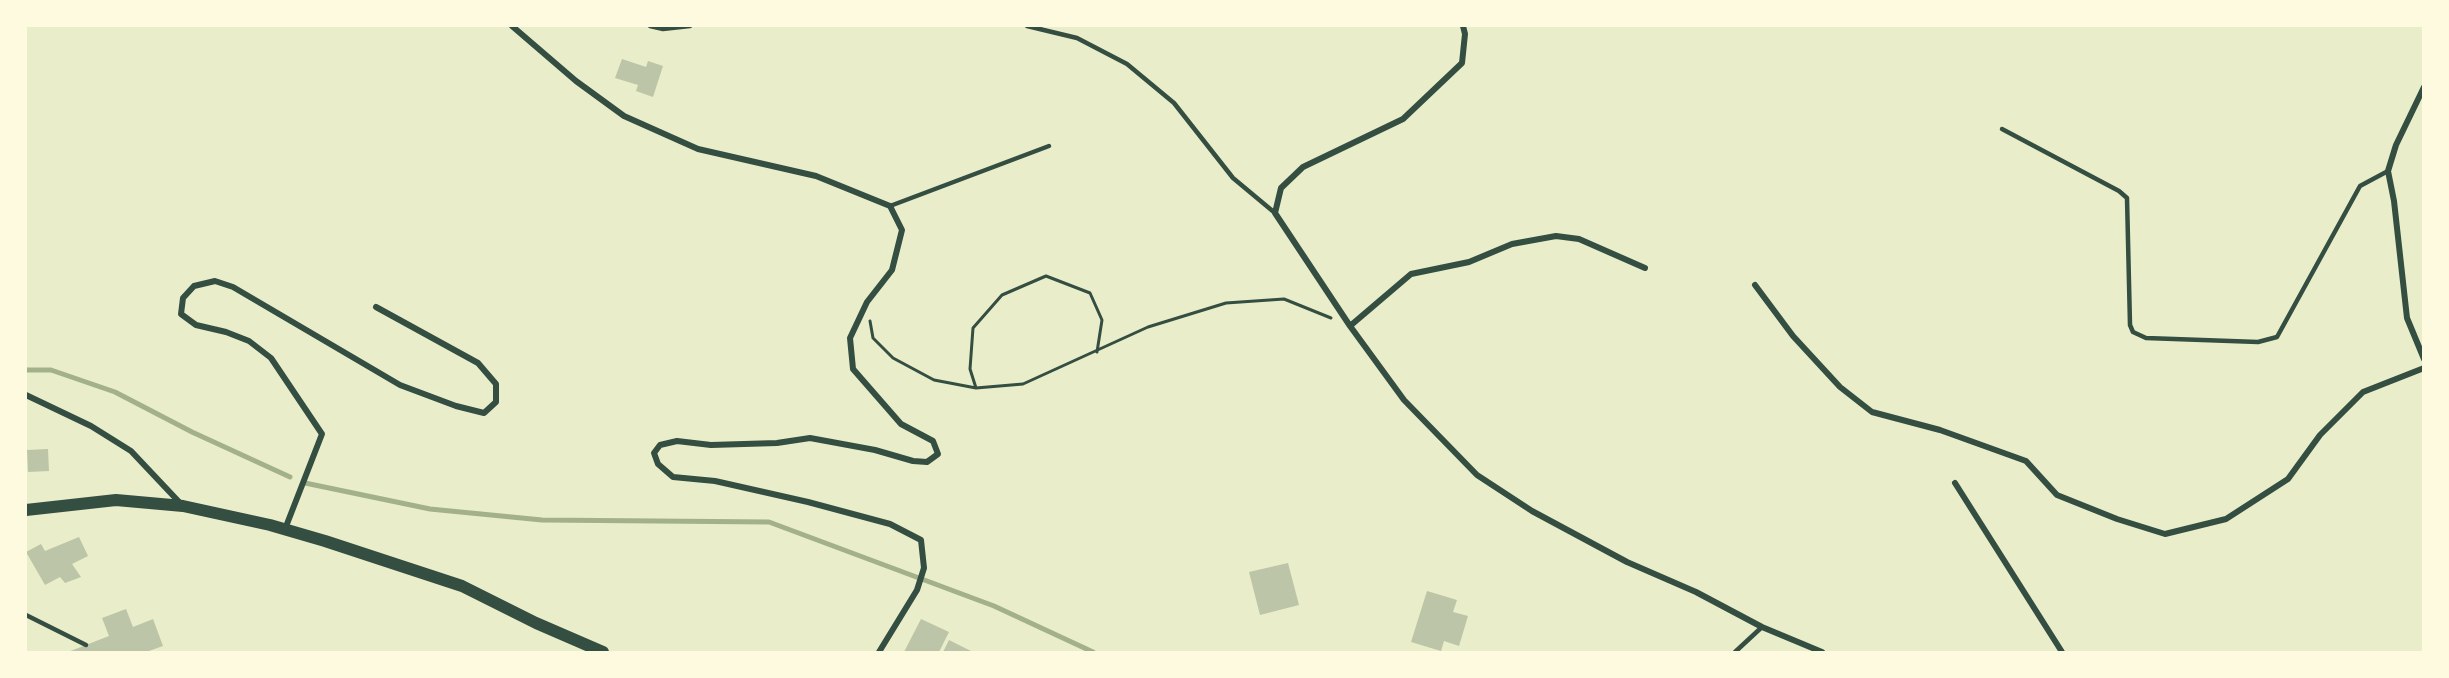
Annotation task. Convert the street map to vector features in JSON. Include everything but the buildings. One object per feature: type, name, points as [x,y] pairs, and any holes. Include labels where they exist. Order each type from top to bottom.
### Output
[{"type":"main road","points":[[26,510],[116,500],[183,506],[285,529],[462,586],[536,623],[603,652]]},
{"type":"street","points":[[512,26],[576,81],[624,117],[698,149],[816,176],[890,206],[902,230],[892,270],[867,302],[850,338],[854,369],[901,424],[933,441],[938,454],[927,462],[913,461],[875,450],[810,438],[777,443],[711,445],[677,441],[660,445],[654,453],[658,464],[673,477],[715,481],[796,499],[891,525],[921,540],[924,568],[917,590],[879,652]]},
{"type":"street","points":[[1463,26],[1462,63],[1403,119],[1303,167],[1281,188],[1275,213],[1350,326],[1404,400],[1477,475],[1532,512],[1627,562],[1696,592],[1762,627],[1822,652]]},
{"type":"street","points":[[2424,87],[2396,146],[2388,171],[2394,201],[2407,318],[2424,359]]},
{"type":"street","points":[[1350,326],[1411,274],[1469,262],[1512,243],[1556,237],[1579,239],[1646,268]]},
{"type":"street","points":[[285,529],[322,435],[271,358],[249,341],[226,332],[196,325],[181,314],[183,298],[194,286],[215,281],[233,287],[400,385],[456,406],[484,413],[496,402],[496,384],[478,363],[376,307]]},
{"type":"street","points":[[1755,285],[1793,336],[1840,387],[1872,412],[1940,430],[2025,461],[2057,495],[2117,519],[2165,534],[2226,519],[2288,479],[2320,435],[2363,392],[2424,368]]},
{"type":"street","points":[[26,396],[91,426],[131,451],[183,506]]},
{"type":"street","points":[[1955,483],[2062,652]]},
{"type":"lane","points":[[650,26],[663,29],[690,26]]},
{"type":"lane","points":[[1027,26],[1077,38],[1127,64],[1174,103],[1233,178],[1275,213]]},
{"type":"lane","points":[[2002,129],[2119,190],[2127,198],[2130,325],[2133,332],[2146,338],[2258,342],[2277,337],[2360,186],[2388,171]]},
{"type":"lane","points":[[890,206],[1049,146]]},
{"type":"lane","points":[[26,615],[86,645]]},
{"type":"lane","points":[[1736,652],[1762,627]]},
{"type":"path","points":[[976,388],[970,369],[973,328],[1002,295],[1046,276],[1090,293],[1102,320],[1097,352]]},
{"type":"path","points":[[867,302],[873,338],[893,358],[934,380],[976,388],[1023,384],[1148,327],[1226,303],[1284,299],[1350,326]]},
{"type":"waterway","points":[[26,370],[51,370],[115,392],[192,432],[290,477]]},
{"type":"waterway","points":[[305,483],[430,509],[542,520],[769,522],[994,606],[1093,652]]}]
